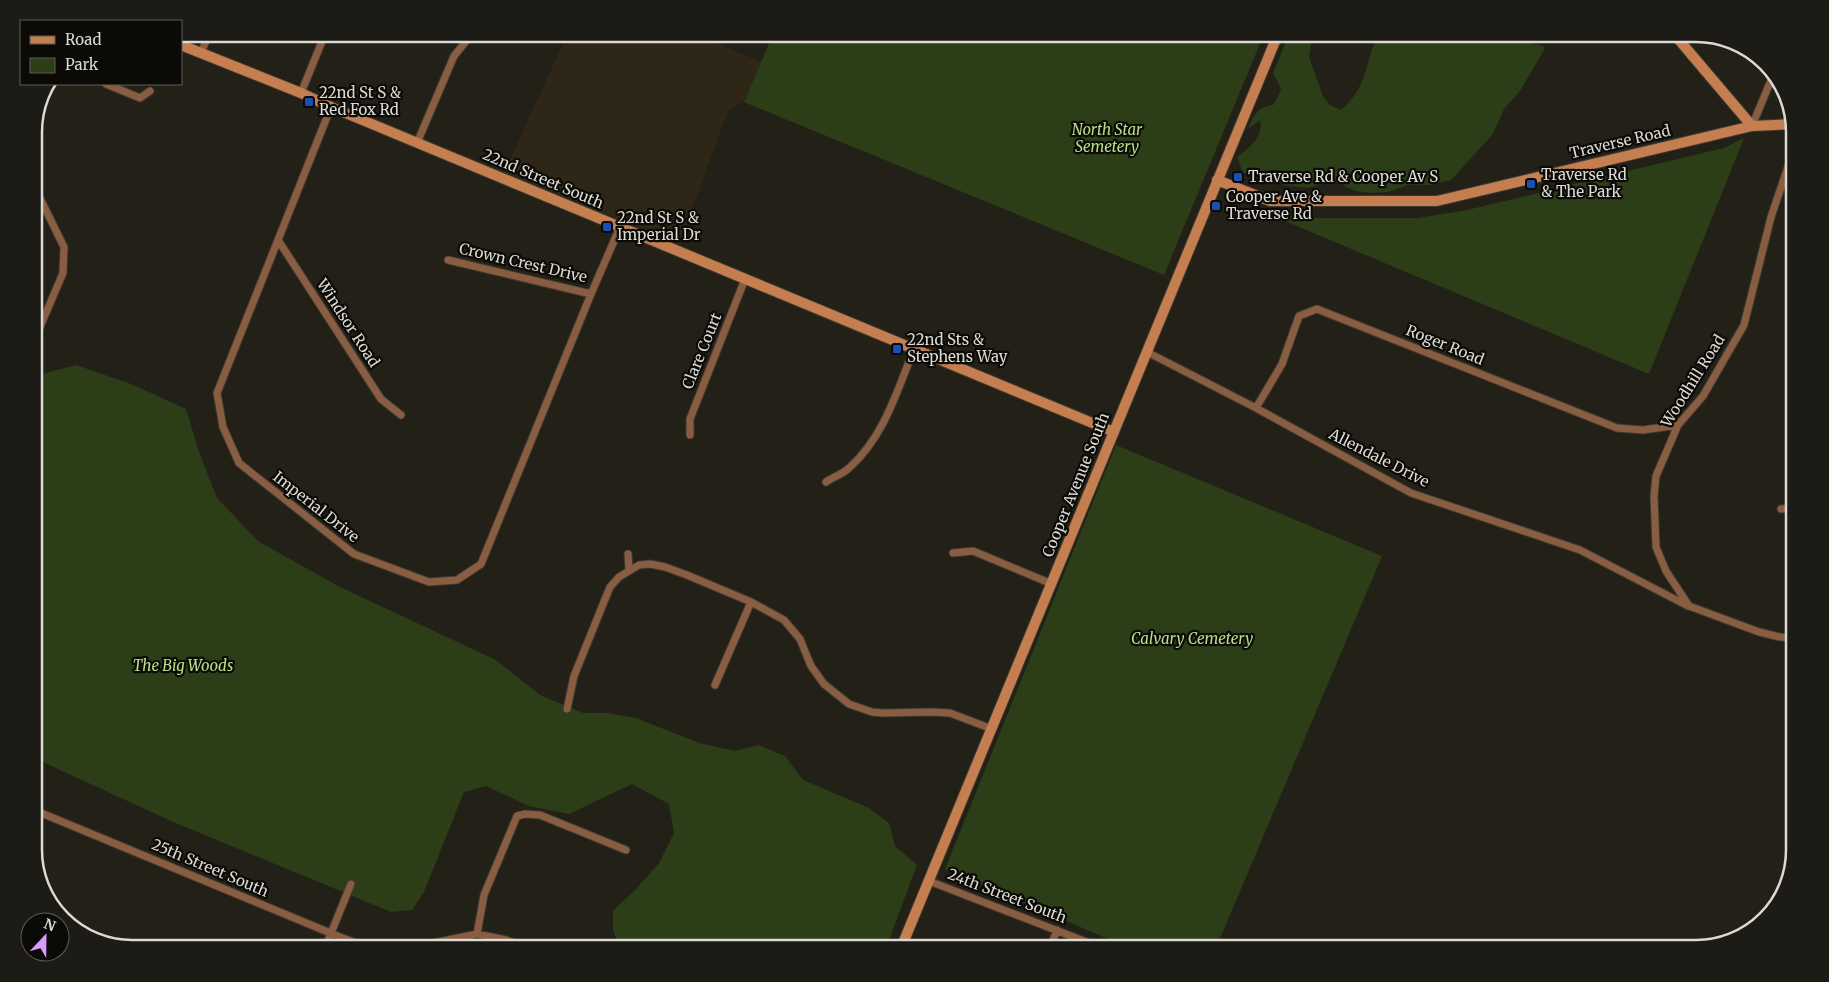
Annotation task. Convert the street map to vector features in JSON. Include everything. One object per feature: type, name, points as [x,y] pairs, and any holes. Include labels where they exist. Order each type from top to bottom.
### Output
[{"type":"street","points":[[201,54],[206,42]]},
{"type":"street","points":[[301,93],[322,42]]},
{"type":"street","points":[[416,143],[454,56],[465,42]]},
{"type":"street","name":"Cooper Avenue South","points":[[904,940],[1275,42]]},
{"type":"street","points":[[1681,42],[1752,126],[1771,81]]},
{"type":"street","name":"22nd Street South","points":[[182,45],[301,93],[331,108],[1114,432]]},
{"type":"street","points":[[108,85],[140,98],[150,91]]},
{"type":"street","name":"Imperial Drive","points":[[331,108],[216,393],[223,427],[239,463],[354,554],[429,582],[457,580],[481,564],[591,294],[620,228]]},
{"type":"street","name":"Traverse Road","points":[[1217,180],[1270,201],[1437,201],[1752,126],[1786,124]]},
{"type":"street","name":"Woodhill Road","points":[[1689,606],[1666,572],[1656,547],[1654,496],[1656,476],[1678,425],[1703,396],[1744,325],[1771,216],[1786,172]]},
{"type":"street","points":[[43,204],[64,247],[63,273],[43,319]]},
{"type":"street","name":"Windsor Road","points":[[278,240],[381,399],[401,415]]},
{"type":"street","name":"Crown Crest Drive","points":[[448,260],[591,294]]},
{"type":"street","name":"Clare Court","points":[[690,435],[690,419],[745,279]]},
{"type":"street","name":"Roger Road","points":[[1256,408],[1282,364],[1299,316],[1317,308],[1617,428],[1643,430],[1678,425]]},
{"type":"street","points":[[826,482],[848,469],[867,449],[882,428],[914,350]]},
{"type":"street","name":"Allendale Drive","points":[[1148,352],[1256,408],[1411,494],[1580,550],[1689,606]]},
{"type":"street","points":[[1781,509],[1786,509]]},
{"type":"street","points":[[952,553],[973,551],[1052,584]]},
{"type":"street","points":[[628,554],[629,570]]},
{"type":"street","points":[[567,709],[574,676],[606,595],[619,577],[639,565],[650,564],[665,567],[751,602],[784,620],[800,639],[810,666],[824,684],[849,704],[872,712],[883,713],[950,713],[992,729]]},
{"type":"street","points":[[715,685],[751,602]]},
{"type":"street","points":[[1689,606],[1759,632],[1786,637]]},
{"type":"street","name":"25th Street South","points":[[43,814],[348,940]]},
{"type":"street","points":[[477,934],[484,895],[517,816],[525,814],[540,815],[626,850]]},
{"type":"street","name":"24th Street South","points":[[929,882],[1082,940]]},
{"type":"street","points":[[328,940],[351,884]]},
{"type":"street","points":[[1053,940],[1057,930]]},
{"type":"street","points":[[448,940],[477,934],[506,940]]},
{"type":"shaded area","points":[[566,42],[715,42],[761,62],[744,102],[729,109],[679,244],[504,173],[562,45]]},
{"type":"green space","name":"North Star Semetery","points":[[770,42],[1261,42],[1164,275],[744,102]]},
{"type":"green space","points":[[1286,42],[1312,42],[1309,57],[1323,96],[1330,105],[1341,110],[1360,86],[1374,42],[1527,42],[1544,46],[1544,50],[1520,91],[1504,109],[1493,134],[1451,180],[1430,185],[1408,185],[1388,192],[1371,193],[1355,191],[1333,180],[1308,188],[1283,185],[1283,180],[1294,178],[1279,170],[1253,174],[1243,173],[1237,157],[1255,142],[1261,126],[1260,120],[1248,129],[1252,120],[1264,107],[1273,105],[1281,90],[1273,73]]},
{"type":"green space","points":[[1744,138],[1649,374],[1268,214],[1318,218],[1418,218],[1467,210],[1724,148]]},
{"type":"green space","name":"The Big Woods","points":[[76,365],[131,384],[186,409],[199,452],[217,498],[258,541],[340,587],[496,660],[540,695],[583,713],[607,713],[636,718],[699,743],[735,751],[758,745],[785,756],[803,780],[869,808],[889,823],[895,846],[917,865],[889,940],[617,940],[613,930],[613,911],[659,863],[674,833],[669,804],[632,784],[569,814],[529,806],[486,786],[464,792],[424,892],[412,910],[391,912],[171,821],[43,762],[43,374]]},
{"type":"green space","name":"Calvary Cemetery","points":[[1116,445],[1382,556],[1219,940],[1110,940],[945,869]]},
{"type":"place","name":"22nd St S & Red Fox Rd","points":[[309,102]]},
{"type":"place","name":"Traverse Rd & Cooper Av S","points":[[1238,177]]},
{"type":"place","name":"Traverse Rd & The Park","points":[[1531,184]]},
{"type":"place","name":"Cooper Ave & Traverse Rd","points":[[1216,206]]},
{"type":"place","name":"22nd St S & Imperial Dr","points":[[607,227]]},
{"type":"place","name":"22nd Sts & Stephens Way","points":[[897,349]]}]
